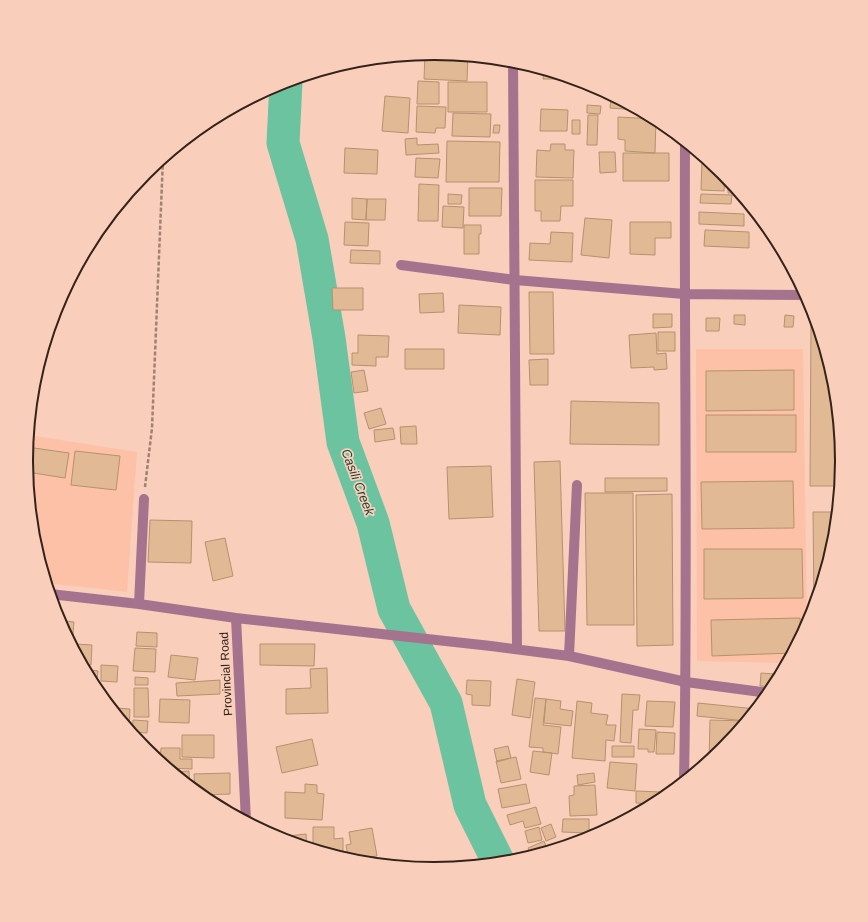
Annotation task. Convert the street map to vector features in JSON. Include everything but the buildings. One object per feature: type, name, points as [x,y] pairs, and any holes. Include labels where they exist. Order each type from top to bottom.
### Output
[{"type":"street","points":[[514,68],[517,649]]},
{"type":"street","points":[[684,774],[686,682],[684,294],[685,149]]},
{"type":"street","points":[[401,265],[515,280],[684,294],[799,295]]},
{"type":"street","points":[[569,656],[577,485]]},
{"type":"street","points":[[139,604],[144,499]]},
{"type":"street","name":"Provincial Road","points":[[56,595],[139,604],[236,618],[246,815]]},
{"type":"street","points":[[236,618],[569,656],[686,682],[761,692]]},
{"type":"path","points":[[144,499],[152,428],[163,166]]},
{"type":"shaded area","points":[[696,349],[803,349],[807,607],[794,638],[780,663],[697,661]]},
{"type":"shaded area","points":[[34,436],[137,452],[127,592],[52,584],[36,513],[33,461]]},
{"type":"waterway","name":"Casili Creek","points":[[286,89],[283,143],[312,239],[329,338],[343,442],[373,523],[394,609],[446,703],[470,805],[496,857]]}]
